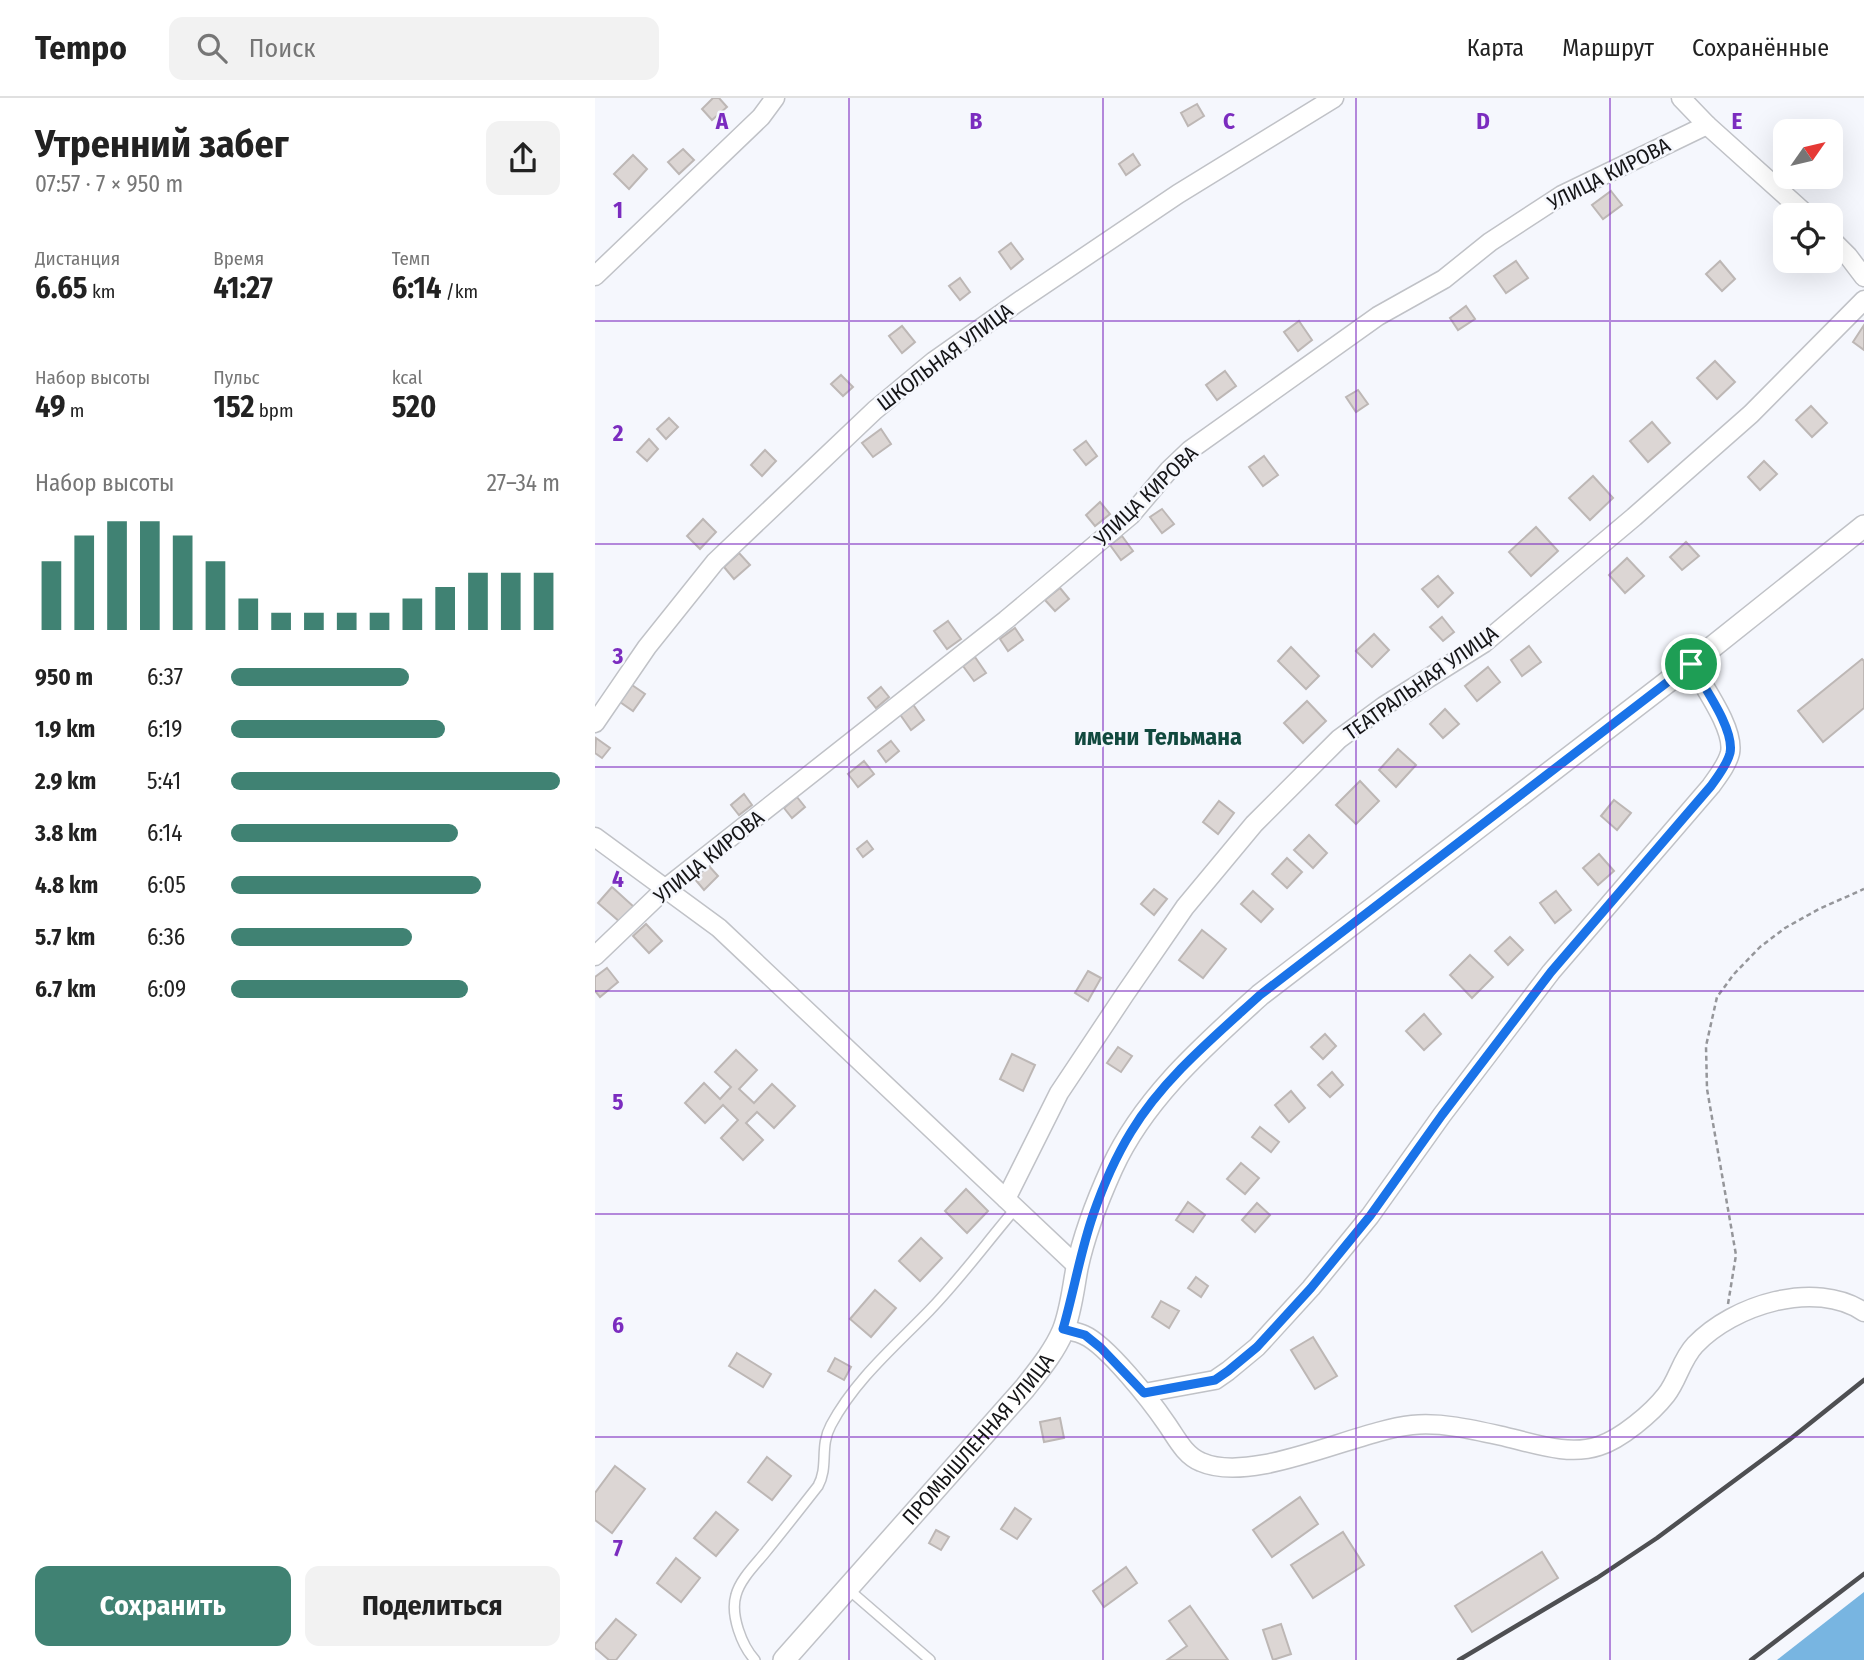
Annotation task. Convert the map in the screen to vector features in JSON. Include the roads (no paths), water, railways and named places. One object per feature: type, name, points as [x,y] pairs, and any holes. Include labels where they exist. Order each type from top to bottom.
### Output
[{"type":"street","points":[[595,275],[761,117],[775,98]]},
{"type":"street","name":"ШКОЛЬНАЯ УЛИЦА","points":[[595,723],[647,647],[715,562],[875,410],[934,360],[1178,194],[1334,98]]},
{"type":"street","points":[[1681,98],[1794,203]]},
{"type":"street","name":"УЛИЦА КИРОВА","points":[[595,956],[666,888],[1006,620],[1121,524],[1190,450],[1378,316],[1444,279],[1490,242],[1562,195],[1707,125]]},
{"type":"street","points":[[1843,251],[1864,277]]},
{"type":"street","name":"ТЕАТРАЛЬНАЯ УЛИЦА","points":[[1011,1204],[1059,1093],[1185,907],[1254,824],[1339,739],[1384,706],[1484,643],[1634,517],[1751,414],[1864,299]]},
{"type":"street","name":"ПРОМЫШЛЕННАЯ УЛИЦА","points":[[783,1660],[1025,1388],[1051,1354],[1063,1329],[1072,1301],[1077,1266],[1112,1168],[1132,1131],[1159,1094],[1208,1042],[1260,995],[1691,664],[1864,526]]},
{"type":"street","points":[[1144,1393],[1215,1380],[1257,1347],[1311,1288],[1370,1216],[1442,1115],[1551,972],[1711,786],[1730,754],[1731,739],[1691,664]]},
{"type":"street","points":[[595,837],[719,928],[1077,1266]]},
{"type":"street","points":[[1063,1329],[1085,1335],[1093,1341],[1144,1393],[1187,1453],[1200,1462],[1235,1468],[1267,1463],[1386,1429],[1427,1424],[1494,1434],[1549,1448],[1580,1450],[1599,1447],[1619,1437],[1667,1395],[1684,1360],[1695,1346],[1728,1319],[1748,1309],[1787,1299],[1819,1296],[1840,1300],[1864,1312]]},
{"type":"lane","points":[[755,1660],[747,1652],[742,1640],[735,1611],[736,1595],[747,1576],[825,1474],[824,1442],[830,1426],[850,1395],[885,1353],[930,1309],[1011,1204]]},
{"type":"lane","points":[[848,1589],[930,1660]]},
{"type":"water","points":[[1864,1592],[1864,1660],[1777,1660],[1782,1656]]},
{"type":"railway","points":[[1459,1660],[1597,1578],[1657,1538],[1789,1440],[1864,1380]]},
{"type":"railway","points":[[1751,1660],[1864,1574]]},
{"type":"district","name":"имени Тельмана","points":[[1158,737]]}]
